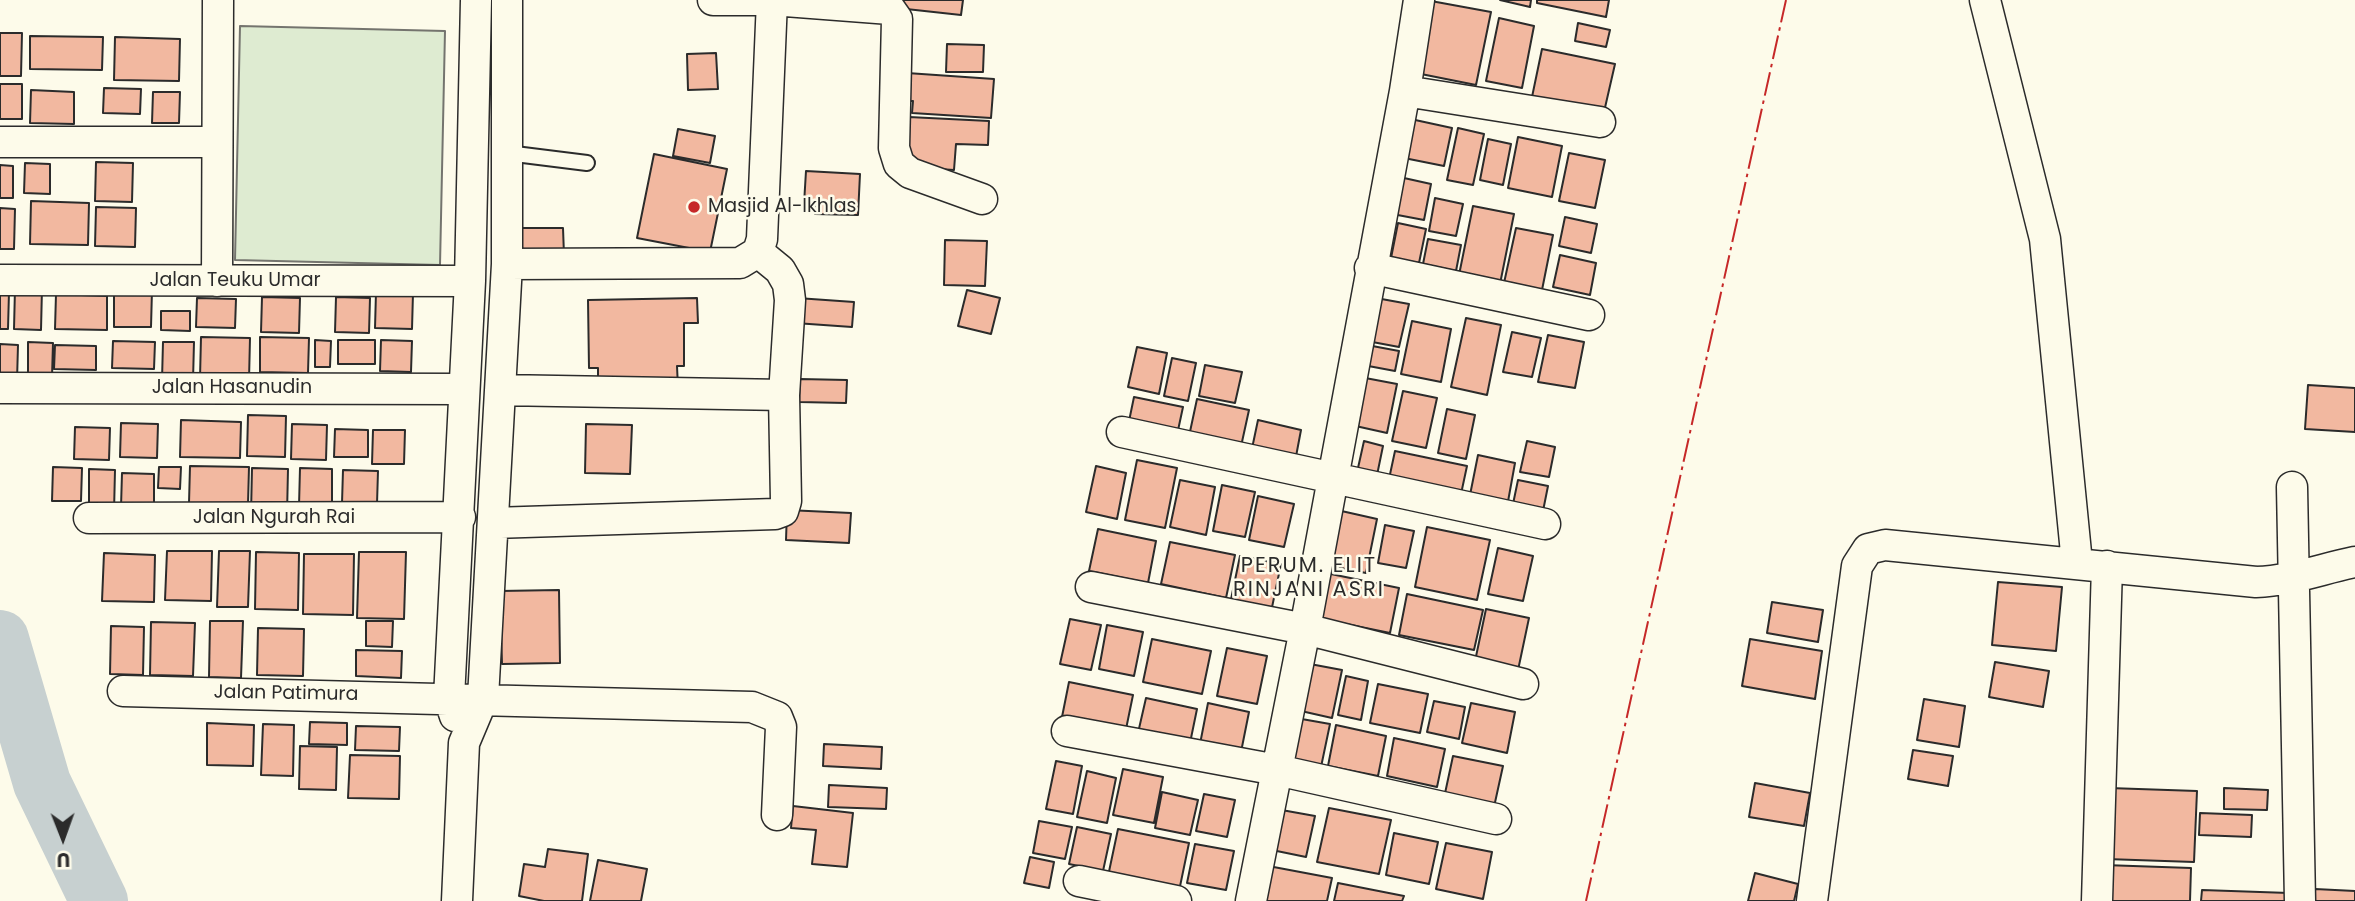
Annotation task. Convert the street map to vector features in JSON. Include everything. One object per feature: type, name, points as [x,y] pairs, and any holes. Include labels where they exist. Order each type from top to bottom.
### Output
[{"type":"street","points":[[217,281],[218,0]]},
{"type":"street","points":[[457,901],[464,743],[449,698],[470,281],[476,0]]},
{"type":"street","points":[[464,743],[484,698],[507,264],[507,0]]},
{"type":"street","points":[[713,0],[890,9],[897,19],[894,148],[899,163],[909,173],[982,199]]},
{"type":"street","points":[[1251,901],[1305,629],[1405,91],[1419,0]]},
{"type":"street","points":[[1985,0],[2045,240],[2077,563]]},
{"type":"street","points":[[507,264],[740,263],[758,252],[762,239],[772,1]]},
{"type":"street","points":[[1405,91],[1600,122]]},
{"type":"street","points":[[0,142],[217,142]]},
{"type":"street","points":[[493,523],[775,514],[783,510],[786,501],[784,395],[788,284],[780,270],[758,252]]},
{"type":"street","points":[[1370,268],[1589,315]]},
{"type":"street","name":"Jalan Teuku Umar","points":[[0,280],[470,281]]},
{"type":"street","name":"Jalan Hasanudin","points":[[0,388],[463,389]]},
{"type":"street","points":[[500,390],[784,395]]},
{"type":"street","points":[[1122,432],[1331,480],[1545,524]]},
{"type":"street","points":[[2292,487],[2300,901]]},
{"type":"street","name":"Jalan Ngurah Rai","points":[[89,518],[460,517]]},
{"type":"street","points":[[1812,901],[1857,566],[1862,555],[1872,547],[1885,545],[2256,582],[2295,579],[2314,571],[2355,562]]},
{"type":"street","points":[[2097,901],[2107,566]]},
{"type":"street","points":[[1091,587],[1305,629],[1523,684]]},
{"type":"street","name":"Jalan Patimura","points":[[123,691],[484,698],[752,707],[777,717],[781,727],[777,815]]},
{"type":"street","points":[[1067,731],[1277,770],[1496,818]]},
{"type":"street","points":[[1079,881],[1176,901]]},
{"type":"lane","points":[[507,153],[587,163]]},
{"type":"green space","points":[[240,26],[445,31],[440,265],[235,260]]},
{"type":"building","points":[[888,0],[963,0],[961,15],[888,7]]},
{"type":"building","points":[[1500,0],[1531,0],[1530,7]]},
{"type":"building","points":[[1537,0],[1609,0],[1606,17],[1537,3]]},
{"type":"building","points":[[1431,1],[1491,12],[1476,85],[1416,73]]},
{"type":"building","points":[[1499,18],[1534,26],[1522,88],[1486,81]]},
{"type":"building","points":[[1578,23],[1610,30],[1606,47],[1575,41]]},
{"type":"building","points":[[0,33],[22,33],[21,76],[0,76]]},
{"type":"building","points":[[30,36],[103,37],[102,70],[30,69]]},
{"type":"building","points":[[115,37],[180,39],[179,81],[114,80]]},
{"type":"building","points":[[947,44],[984,45],[983,72],[946,72]]},
{"type":"building","points":[[1542,49],[1615,64],[1604,112],[1532,97]]},
{"type":"building","points":[[716,53],[718,89],[688,90],[687,54]]},
{"type":"building","points":[[907,73],[994,79],[991,118],[912,113],[913,101],[905,101]]},
{"type":"building","points":[[0,84],[22,84],[22,119],[0,119]]},
{"type":"building","points":[[104,88],[141,89],[140,114],[103,113]]},
{"type":"building","points":[[31,90],[74,92],[74,124],[30,123]]},
{"type":"building","points":[[153,92],[180,92],[179,123],[152,123]]},
{"type":"building","points":[[909,117],[989,121],[988,145],[956,144],[954,170],[906,167]]},
{"type":"building","points":[[1406,118],[1452,128],[1444,166],[1399,157]]},
{"type":"building","points":[[1458,128],[1484,134],[1473,185],[1447,180]]},
{"type":"building","points":[[678,129],[715,136],[710,163],[673,156]]},
{"type":"building","points":[[1518,137],[1562,146],[1552,197],[1508,188]]},
{"type":"building","points":[[1488,139],[1511,144],[1503,185],[1480,180]]},
{"type":"building","points":[[1569,153],[1605,160],[1595,208],[1559,201]]},
{"type":"building","points":[[654,154],[727,169],[710,252],[637,238]]},
{"type":"building","points":[[96,162],[133,163],[132,202],[95,201]]},
{"type":"building","points":[[25,163],[50,164],[50,194],[24,193]]},
{"type":"building","points":[[0,165],[13,166],[13,198],[0,198]]},
{"type":"building","points":[[806,171],[860,174],[858,215],[815,214],[816,204],[804,204]]},
{"type":"building","points":[[1395,176],[1431,184],[1424,220],[1387,213]]},
{"type":"building","points":[[1435,198],[1463,204],[1456,236],[1429,231]]},
{"type":"building","points":[[31,201],[89,203],[88,245],[30,244]]},
{"type":"building","points":[[1473,206],[1514,214],[1500,284],[1459,275]]},
{"type":"building","points":[[96,207],[136,208],[135,247],[95,246]]},
{"type":"building","points":[[0,208],[15,209],[14,249],[0,249]]},
{"type":"building","points":[[1565,217],[1597,224],[1591,253],[1559,246]]},
{"type":"building","points":[[1398,223],[1426,229],[1419,263],[1391,258]]},
{"type":"building","points":[[513,228],[563,228],[564,255],[514,256]]},
{"type":"building","points":[[1516,228],[1553,235],[1542,290],[1504,283]]},
{"type":"building","points":[[1428,239],[1461,245],[1456,271],[1423,264]]},
{"type":"building","points":[[945,240],[987,241],[985,286],[944,285]]},
{"type":"building","points":[[1560,255],[1596,263],[1590,295],[1553,287]]},
{"type":"building","points":[[15,288],[42,288],[41,330],[14,329]]},
{"type":"building","points":[[114,289],[152,290],[151,327],[114,327]]},
{"type":"building","points":[[967,290],[1000,298],[991,334],[958,326]]},
{"type":"building","points":[[0,292],[9,292],[8,329],[0,329]]},
{"type":"building","points":[[376,292],[413,293],[412,329],[375,328]]},
{"type":"building","points":[[56,294],[107,296],[107,330],[55,329]]},
{"type":"building","points":[[262,297],[300,298],[299,333],[261,332]]},
{"type":"building","points":[[336,297],[370,298],[369,333],[335,332]]},
{"type":"building","points":[[197,298],[236,299],[235,328],[196,327]]},
{"type":"building","points":[[697,298],[698,323],[684,323],[684,366],[677,366],[678,388],[598,390],[598,368],[589,368],[588,300]]},
{"type":"building","points":[[797,298],[854,302],[852,327],[795,323]]},
{"type":"building","points":[[1376,298],[1409,304],[1399,347],[1367,341]]},
{"type":"building","points":[[161,311],[190,311],[190,331],[161,330]]},
{"type":"building","points":[[1466,318],[1501,325],[1487,395],[1451,387]]},
{"type":"building","points":[[1412,321],[1451,329],[1441,382],[1401,374]]},
{"type":"building","points":[[1512,332],[1541,338],[1532,377],[1503,372]]},
{"type":"building","points":[[1548,335],[1584,342],[1575,388],[1538,382]]},
{"type":"building","points":[[201,337],[250,338],[249,380],[200,378]]},
{"type":"building","points":[[260,337],[309,338],[308,373],[260,372]]},
{"type":"building","points":[[315,340],[331,341],[330,367],[315,367]]},
{"type":"building","points":[[338,340],[375,340],[375,364],[338,364]]},
{"type":"building","points":[[381,340],[412,341],[411,372],[380,371]]},
{"type":"building","points":[[113,341],[155,342],[154,369],[112,368]]},
{"type":"building","points":[[28,342],[53,343],[52,377],[28,377]]},
{"type":"building","points":[[163,342],[194,342],[193,381],[162,380]]},
{"type":"building","points":[[0,344],[18,345],[17,381],[0,381]]},
{"type":"building","points":[[55,345],[96,346],[96,370],[54,369]]},
{"type":"building","points":[[1367,345],[1399,351],[1395,371],[1363,365]]},
{"type":"building","points":[[1137,347],[1167,353],[1159,394],[1128,387]]},
{"type":"building","points":[[1172,358],[1196,363],[1188,401],[1164,396]]},
{"type":"building","points":[[1205,365],[1242,372],[1235,403],[1199,396]]},
{"type":"building","points":[[1360,377],[1397,384],[1387,433],[1351,425]]},
{"type":"building","points":[[800,379],[847,380],[846,403],[799,402]]},
{"type":"building","points":[[2308,385],[2355,388],[2355,432],[2305,429]]},
{"type":"building","points":[[1403,391],[1437,398],[1426,448],[1392,441]]},
{"type":"building","points":[[1134,397],[1183,407],[1177,435],[1128,426]]},
{"type":"building","points":[[1197,399],[1249,410],[1240,451],[1188,441]]},
{"type":"building","points":[[1447,409],[1475,415],[1466,459],[1438,453]]},
{"type":"building","points":[[248,415],[286,416],[285,457],[247,456]]},
{"type":"building","points":[[181,420],[241,422],[240,458],[180,457]]},
{"type":"building","points":[[1258,420],[1301,430],[1294,467],[1250,458]]},
{"type":"building","points":[[121,423],[158,424],[157,458],[120,457]]},
{"type":"building","points":[[292,424],[327,425],[326,460],[291,459]]},
{"type":"building","points":[[586,424],[632,425],[630,474],[585,473]]},
{"type":"building","points":[[75,427],[110,428],[109,460],[74,459]]},
{"type":"building","points":[[335,429],[368,430],[368,457],[334,457]]},
{"type":"building","points":[[373,430],[405,430],[404,464],[372,464]]},
{"type":"building","points":[[1364,441],[1383,446],[1376,480],[1356,477]]},
{"type":"building","points":[[1527,441],[1555,447],[1549,477],[1520,472]]},
{"type":"building","points":[[1395,451],[1467,466],[1461,494],[1389,479]]},
{"type":"building","points":[[1478,455],[1515,463],[1507,507],[1469,500]]},
{"type":"building","points":[[1137,460],[1177,468],[1165,528],[1125,520]]},
{"type":"building","points":[[190,466],[249,467],[248,504],[189,503]]},
{"type":"building","points":[[1096,466],[1126,473],[1117,519],[1086,512]]},
{"type":"building","points":[[53,467],[82,468],[81,501],[52,501]]},
{"type":"building","points":[[159,467],[181,467],[180,489],[158,488]]},
{"type":"building","points":[[252,468],[288,469],[287,515],[251,514]]},
{"type":"building","points":[[300,468],[332,469],[332,506],[299,506]]},
{"type":"building","points":[[89,469],[115,470],[114,512],[89,511]]},
{"type":"building","points":[[343,470],[378,471],[377,504],[342,503]]},
{"type":"building","points":[[122,473],[154,474],[154,507],[121,507]]},
{"type":"building","points":[[1180,480],[1215,487],[1206,535],[1170,527]]},
{"type":"building","points":[[1518,480],[1548,486],[1543,511],[1513,504]]},
{"type":"building","points":[[1222,485],[1255,492],[1245,537],[1213,531]]},
{"type":"building","points":[[1258,496],[1294,504],[1284,547],[1249,540]]},
{"type":"building","points":[[787,510],[851,513],[849,543],[786,540]]},
{"type":"building","points":[[1337,510],[1377,519],[1366,573],[1326,565]]},
{"type":"building","points":[[1385,525],[1414,531],[1406,568],[1378,563]]},
{"type":"building","points":[[1427,527],[1490,540],[1477,600],[1415,587]]},
{"type":"building","points":[[1098,529],[1156,541],[1148,583],[1089,571]]},
{"type":"building","points":[[1170,542],[1235,555],[1226,598],[1161,584]]},
{"type":"building","points":[[1498,548],[1533,556],[1523,601],[1488,594]]},
{"type":"building","points":[[167,551],[212,551],[211,601],[165,600]]},
{"type":"building","points":[[219,551],[250,551],[248,607],[217,607]]},
{"type":"building","points":[[256,552],[299,553],[298,610],[255,609]]},
{"type":"building","points":[[359,552],[406,552],[404,619],[357,618]]},
{"type":"building","points":[[104,553],[155,555],[154,602],[102,601]]},
{"type":"building","points":[[304,554],[354,554],[353,615],[303,614]]},
{"type":"building","points":[[1240,556],[1281,564],[1270,617],[1229,609]]},
{"type":"building","points":[[1326,573],[1399,588],[1390,633],[1317,618]]},
{"type":"building","points":[[1998,582],[2062,587],[2056,651],[1992,645]]},
{"type":"building","points":[[559,590],[560,663],[502,664],[500,591]]},
{"type":"building","points":[[1407,594],[1483,610],[1474,650],[1399,635]]},
{"type":"building","points":[[1772,602],[1823,610],[1818,642],[1767,633]]},
{"type":"building","points":[[1486,609],[1529,618],[1517,675],[1474,666]]},
{"type":"building","points":[[1070,619],[1101,625],[1091,670],[1060,664]]},
{"type":"building","points":[[210,621],[243,621],[241,678],[209,677]]},
{"type":"building","points":[[366,621],[393,621],[392,647],[366,646]]},
{"type":"building","points":[[151,622],[195,623],[193,676],[150,675]]},
{"type":"building","points":[[1107,625],[1143,632],[1134,676],[1099,669]]},
{"type":"building","points":[[111,626],[144,627],[143,675],[110,674]]},
{"type":"building","points":[[258,628],[304,629],[303,676],[257,675]]},
{"type":"building","points":[[1152,639],[1211,651],[1202,694],[1143,682]]},
{"type":"building","points":[[1750,639],[1822,651],[1815,699],[1742,686]]},
{"type":"building","points":[[1227,648],[1267,656],[1257,704],[1217,696]]},
{"type":"building","points":[[356,650],[402,651],[401,678],[356,676]]},
{"type":"building","points":[[1995,662],[2049,671],[2043,707],[1989,697]]},
{"type":"building","points":[[1310,664],[1342,670],[1332,718],[1301,711]]},
{"type":"building","points":[[1346,676],[1368,681],[1361,720],[1338,715]]},
{"type":"building","points":[[1069,682],[1133,695],[1125,734],[1061,722]]},
{"type":"building","points":[[1378,684],[1428,694],[1420,733],[1370,723]]},
{"type":"building","points":[[1146,698],[1197,709],[1190,743],[1138,733]]},
{"type":"building","points":[[1924,699],[1965,706],[1959,747],[1917,740]]},
{"type":"building","points":[[1434,701],[1465,707],[1459,739],[1427,732]]},
{"type":"building","points":[[1208,703],[1249,712],[1241,752],[1200,744]]},
{"type":"building","points":[[1471,703],[1515,712],[1507,753],[1462,743]]},
{"type":"building","points":[[1296,718],[1330,724],[1321,767],[1287,761]]},
{"type":"building","points":[[310,722],[347,723],[347,745],[309,744]]},
{"type":"building","points":[[207,723],[254,725],[253,766],[207,765]]},
{"type":"building","points":[[263,724],[294,725],[293,776],[261,775]]},
{"type":"building","points":[[1336,725],[1386,736],[1378,776],[1328,766]]},
{"type":"building","points":[[356,726],[400,727],[399,751],[355,750]]},
{"type":"building","points":[[1394,738],[1445,749],[1437,787],[1387,776]]},
{"type":"building","points":[[824,744],[882,747],[881,769],[823,766]]},
{"type":"building","points":[[300,746],[337,747],[336,790],[299,789]]},
{"type":"building","points":[[1913,750],[1953,756],[1948,786],[1908,779]]},
{"type":"building","points":[[350,755],[400,756],[399,799],[348,798]]},
{"type":"building","points":[[1453,756],[1503,766],[1494,807],[1444,798]]},
{"type":"building","points":[[1056,761],[1082,766],[1073,814],[1046,809]]},
{"type":"building","points":[[1123,769],[1163,777],[1154,823],[1113,815]]},
{"type":"building","points":[[1087,771],[1116,778],[1107,823],[1077,817]]},
{"type":"building","points":[[1755,783],[1810,793],[1804,826],[1749,817]]},
{"type":"building","points":[[829,785],[887,788],[886,809],[828,807]]},
{"type":"building","points":[[2109,788],[2197,791],[2194,862],[2106,859]]},
{"type":"building","points":[[2224,788],[2268,790],[2267,810],[2224,809]]},
{"type":"building","points":[[1162,792],[1198,800],[1190,835],[1155,828]]},
{"type":"building","points":[[1204,794],[1235,800],[1227,837],[1196,831]]},
{"type":"building","points":[[793,806],[853,813],[847,867],[812,864],[816,830],[791,828]]},
{"type":"building","points":[[1329,808],[1391,820],[1379,874],[1317,862]]},
{"type":"building","points":[[1276,809],[1315,816],[1306,857],[1267,849]]},
{"type":"building","points":[[2200,813],[2252,815],[2251,837],[2199,835]]},
{"type":"building","points":[[1039,821],[1072,827],[1065,859],[1033,853]]},
{"type":"building","points":[[1077,827],[1111,834],[1103,871],[1069,864]]},
{"type":"building","points":[[1118,829],[1189,843],[1178,896],[1107,881]]},
{"type":"building","points":[[1394,833],[1438,842],[1429,884],[1386,875]]},
{"type":"building","points":[[1446,843],[1492,852],[1483,899],[1436,889]]},
{"type":"building","points":[[1195,844],[1234,851],[1226,890],[1187,883]]},
{"type":"building","points":[[548,849],[588,854],[582,901],[544,901],[519,896],[524,864],[545,867]]},
{"type":"building","points":[[1030,857],[1054,862],[1049,888],[1024,883]]},
{"type":"building","points":[[598,860],[647,869],[641,901],[590,901]]},
{"type":"building","points":[[1263,865],[1332,878],[1327,901],[1256,901]]},
{"type":"building","points":[[2104,865],[2191,868],[2190,901],[2102,901]]},
{"type":"building","points":[[1755,873],[1798,884],[1794,901],[1748,901]]},
{"type":"building","points":[[1338,883],[1404,896],[1402,901],[1334,901]]},
{"type":"building","points":[[2315,889],[2355,891],[2355,901],[2314,901]]},
{"type":"building","points":[[2202,890],[2289,893],[2289,901],[2201,901]]},
{"type":"waterway","points":[[0,639],[42,783],[99,901]]},
{"type":"power","points":[[1586,901],[1786,0]]},
{"type":"place","name":"Masjid Al-Ikhlas","points":[[694,207]]},
{"type":"district","name":"PERUM. ELIT RINJANI ASRI","points":[[1309,579]]}]
